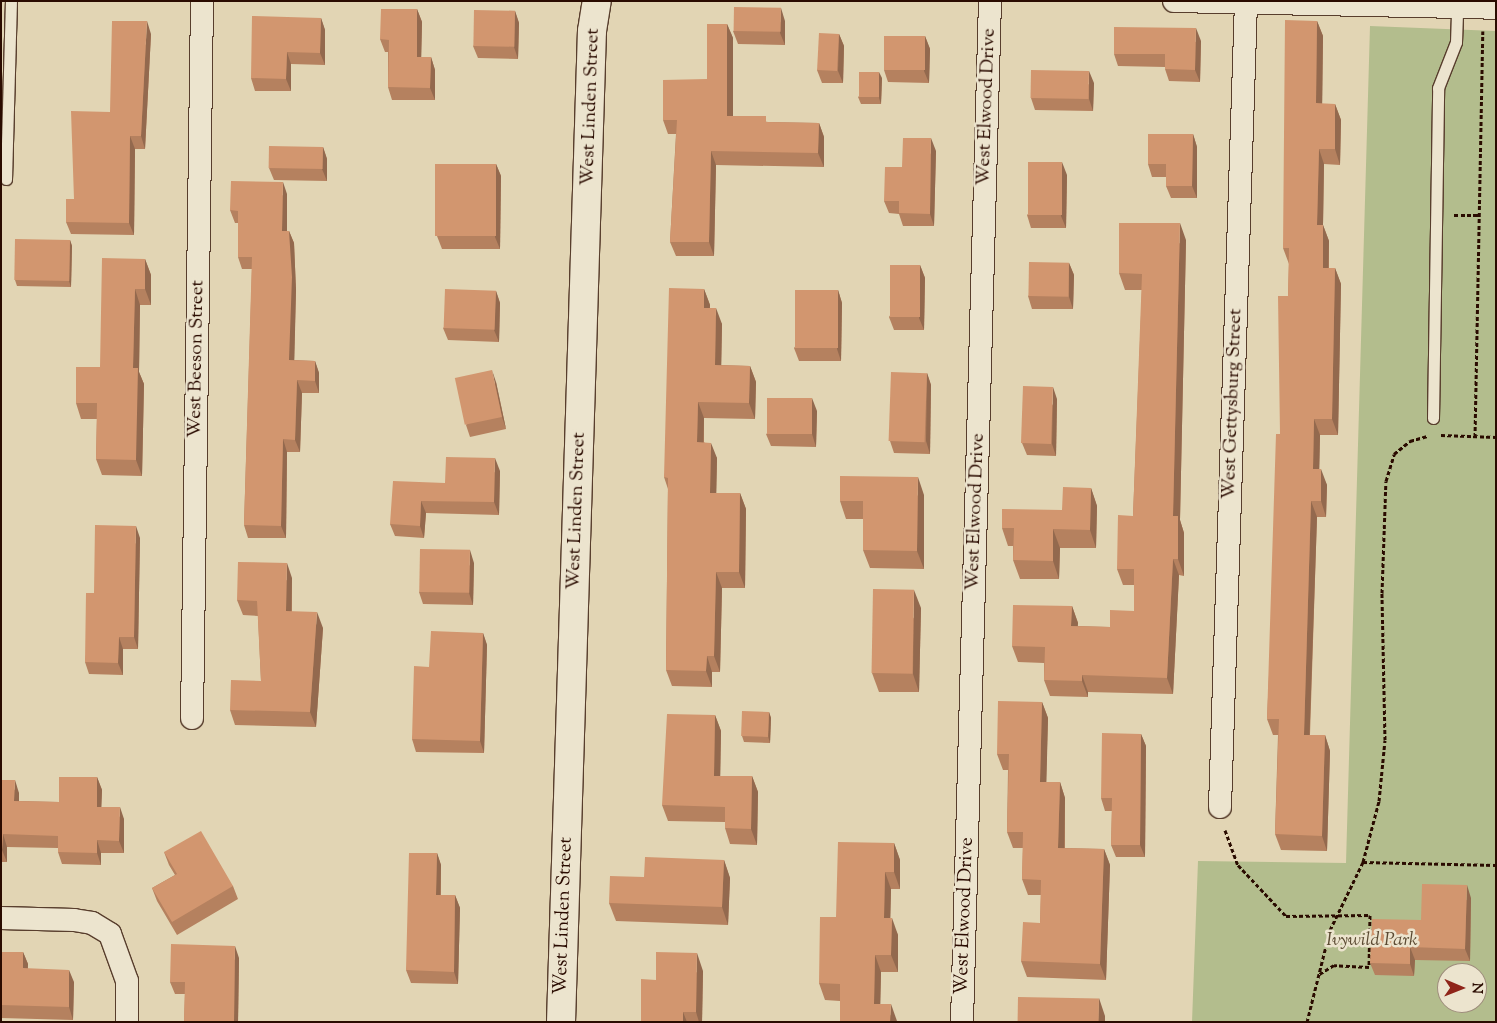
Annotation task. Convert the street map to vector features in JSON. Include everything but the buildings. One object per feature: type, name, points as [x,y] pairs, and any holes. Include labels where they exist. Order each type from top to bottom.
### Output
[{"type":"street","name":"West Beeson Street","points":[[192,718],[202,1]]},
{"type":"street","name":"West Linden Street","points":[[561,1022],[592,32],[597,1]]},
{"type":"street","name":"West Elwood Drive","points":[[962,1022],[990,1]]},
{"type":"street","points":[[1174,1],[1496,8]]},
{"type":"street","name":"West Gettysburg Street","points":[[1220,807],[1246,2]]},
{"type":"street","points":[[1,918],[74,920],[92,923],[110,934],[127,981],[127,1022]]},
{"type":"lane","points":[[6,179],[11,1]]},
{"type":"lane","points":[[1433,418],[1438,88],[1456,42],[1466,6]]},
{"type":"path","points":[[1475,436],[1483,27]]},
{"type":"path","points":[[1436,214],[1479,215]]},
{"type":"path","points":[[1307,1022],[1336,915],[1363,862],[1379,802],[1385,740],[1382,593],[1390,466],[1399,450],[1418,438],[1475,436],[1496,438]]},
{"type":"path","points":[[1229,844],[1238,865],[1286,916],[1370,915],[1369,967],[1334,965],[1318,976]]},
{"type":"path","points":[[1363,862],[1496,865]]},
{"type":"green space","name":"Ivywild Park","points":[[1370,26],[1496,31],[1496,1022],[1192,1022],[1198,861],[1346,863]]}]
